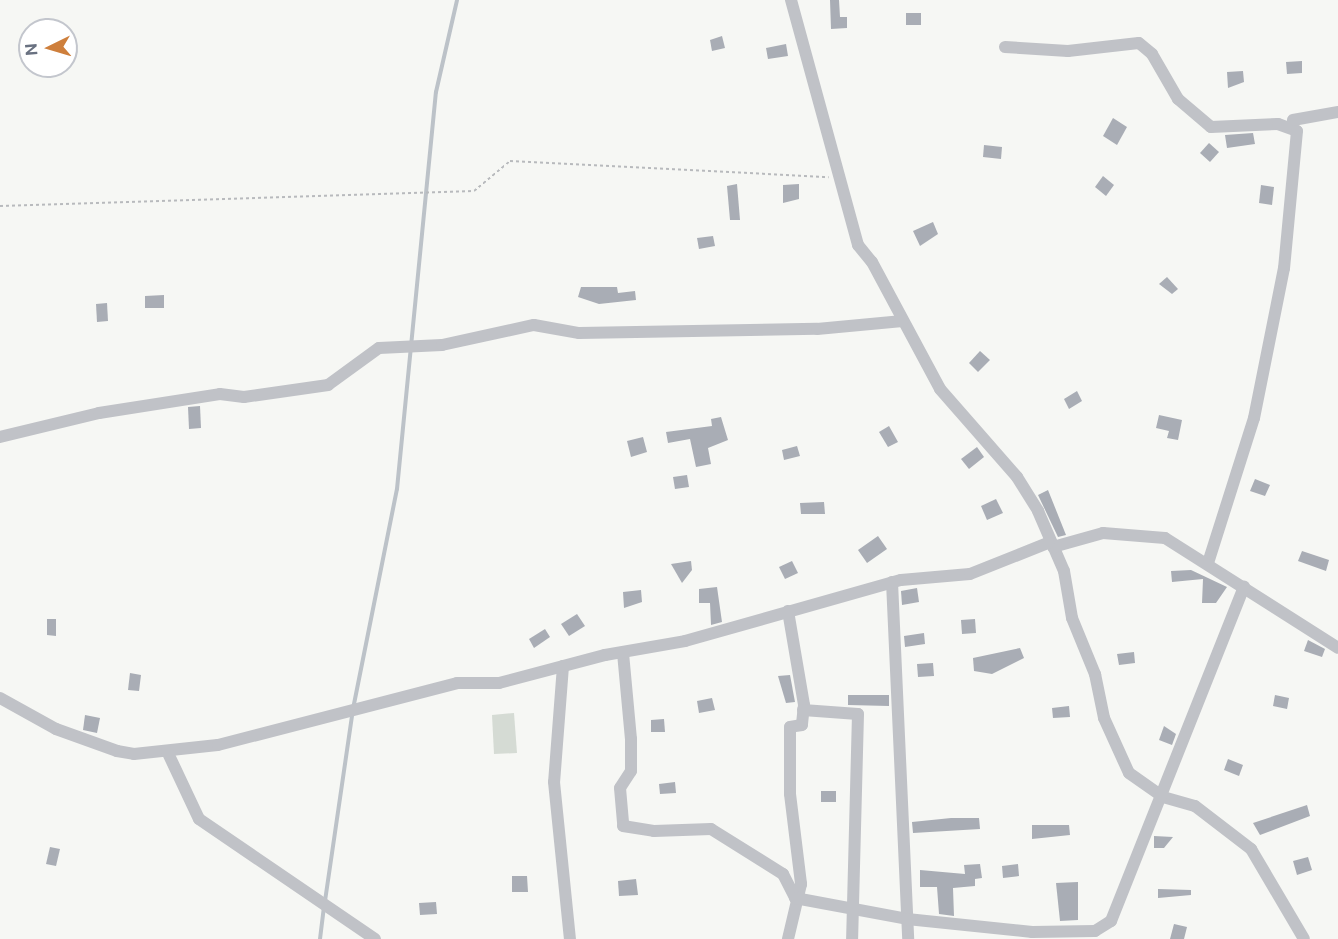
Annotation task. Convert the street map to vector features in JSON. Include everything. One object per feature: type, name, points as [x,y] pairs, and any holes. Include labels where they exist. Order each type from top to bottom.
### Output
[{"type":"street","points":[[791,0],[858,245],[940,389],[1017,477],[1038,511],[1064,571],[1072,618],[1117,747],[1129,773],[1163,797],[1195,806],[1251,849],[1304,939]]},
{"type":"street","points":[[1005,47],[1046,46],[1068,51],[1139,43],[1152,54],[1178,99],[1211,127],[1278,124],[1297,131],[1284,268],[1254,418],[1208,563]]},
{"type":"street","points":[[1293,120],[1338,111]]},
{"type":"street","points":[[0,437],[110,411],[220,394],[244,397],[328,385],[379,348],[442,345],[534,325],[579,333],[817,329],[903,321]]},
{"type":"street","points":[[0,698],[93,745],[134,754],[167,751],[261,737],[330,714],[457,683],[499,683],[788,611],[892,582],[970,574],[1051,545],[1125,532],[1165,538],[1208,563],[1338,648]]},
{"type":"street","points":[[892,582],[908,939]]},
{"type":"street","points":[[795,898],[854,907],[908,919],[1032,932],[1106,928],[1143,834],[1163,797],[1244,586]]},
{"type":"street","points":[[788,611],[803,710],[802,725],[790,727],[790,794],[801,884],[795,898],[788,939]]},
{"type":"street","points":[[623,653],[631,739],[631,771],[623,777],[621,788],[622,826],[654,831],[711,829],[783,874],[795,898]]},
{"type":"street","points":[[563,666],[554,783],[570,939]]},
{"type":"street","points":[[803,710],[858,714],[852,939]]},
{"type":"street","points":[[167,751],[199,819],[375,939]]},
{"type":"path","points":[[0,206],[474,191],[510,161],[841,178]]},
{"type":"shaded area","points":[[514,713],[517,753],[494,754],[492,715]]},
{"type":"building","points":[[830,0],[839,0],[840,17],[847,17],[847,28],[831,29]]},
{"type":"building","points":[[906,13],[921,13],[921,25],[906,25]]},
{"type":"building","points":[[722,36],[725,48],[712,51],[710,40]]},
{"type":"building","points":[[786,44],[788,56],[768,59],[766,48]]},
{"type":"building","points":[[1302,61],[1302,73],[1287,74],[1286,62]]},
{"type":"building","points":[[1243,71],[1244,82],[1228,88],[1227,72]]},
{"type":"building","points":[[1113,118],[1127,127],[1117,145],[1103,136]]},
{"type":"building","points":[[1253,133],[1255,144],[1227,148],[1225,135]]},
{"type":"building","points":[[1209,143],[1219,152],[1210,162],[1200,153]]},
{"type":"building","points":[[984,145],[1002,147],[1001,159],[983,157]]},
{"type":"building","points":[[1103,176],[1114,185],[1106,196],[1095,187]]},
{"type":"building","points":[[737,184],[740,220],[730,220],[727,186]]},
{"type":"building","points":[[799,184],[799,199],[783,203],[783,185]]},
{"type":"building","points":[[1261,185],[1274,187],[1272,205],[1259,203]]},
{"type":"building","points":[[933,222],[938,234],[920,246],[913,231]]},
{"type":"building","points":[[713,236],[715,246],[699,249],[697,238]]},
{"type":"building","points":[[1167,277],[1178,289],[1172,294],[1159,284]]},
{"type":"building","points":[[581,287],[617,287],[618,293],[635,291],[636,300],[599,304],[578,297]]},
{"type":"building","points":[[164,295],[164,308],[145,308],[145,296]]},
{"type":"building","points":[[107,303],[108,321],[97,322],[96,304]]},
{"type":"building","points":[[980,351],[990,360],[978,372],[969,363]]},
{"type":"building","points":[[1077,391],[1082,401],[1069,409],[1064,399]]},
{"type":"building","points":[[200,406],[201,428],[189,429],[188,407]]},
{"type":"building","points":[[1159,415],[1182,420],[1178,440],[1167,438],[1169,431],[1156,428]]},
{"type":"building","points":[[721,417],[728,440],[708,448],[711,464],[696,467],[690,439],[668,443],[666,432],[712,426],[711,419]]},
{"type":"building","points":[[889,426],[898,442],[888,447],[879,432]]},
{"type":"building","points":[[643,437],[647,452],[631,457],[627,441]]},
{"type":"building","points":[[797,446],[800,456],[784,460],[782,450]]},
{"type":"building","points":[[977,447],[984,457],[969,469],[961,459]]},
{"type":"building","points":[[687,475],[689,487],[675,489],[673,477]]},
{"type":"building","points":[[1255,479],[1270,485],[1265,496],[1250,491]]},
{"type":"building","points":[[1048,490],[1066,535],[1058,537],[1038,495]]},
{"type":"building","points":[[996,499],[1003,513],[987,520],[981,506]]},
{"type":"building","points":[[824,502],[825,514],[801,514],[800,503]]},
{"type":"building","points":[[878,536],[887,549],[867,563],[858,550]]},
{"type":"building","points":[[1302,551],[1329,560],[1326,571],[1298,561]]},
{"type":"building","points":[[691,561],[692,570],[682,583],[671,564]]},
{"type":"building","points":[[792,561],[798,573],[785,579],[779,567]]},
{"type":"building","points":[[1191,570],[1227,587],[1216,603],[1202,603],[1203,579],[1172,582],[1171,571]]},
{"type":"building","points":[[717,587],[722,622],[711,625],[710,603],[699,603],[699,589]]},
{"type":"building","points":[[917,588],[919,602],[902,605],[901,591]]},
{"type":"building","points":[[641,590],[642,602],[624,608],[623,592]]},
{"type":"building","points":[[577,614],[585,626],[569,636],[561,624]]},
{"type":"building","points":[[47,619],[56,619],[56,636],[47,635]]},
{"type":"building","points":[[975,619],[976,633],[962,634],[961,620]]},
{"type":"building","points":[[545,629],[550,637],[534,648],[529,639]]},
{"type":"building","points":[[924,633],[925,644],[905,647],[904,636]]},
{"type":"building","points":[[1308,640],[1325,649],[1322,657],[1304,651]]},
{"type":"building","points":[[1020,648],[1024,658],[992,674],[974,671],[973,658]]},
{"type":"building","points":[[1134,652],[1135,663],[1119,665],[1117,654]]},
{"type":"building","points":[[933,663],[934,676],[918,677],[917,664]]},
{"type":"building","points":[[130,673],[141,675],[139,691],[128,690]]},
{"type":"building","points":[[790,675],[795,702],[786,703],[778,676]]},
{"type":"building","points":[[848,695],[889,695],[889,706],[848,705]]},
{"type":"building","points":[[1275,695],[1289,698],[1287,709],[1273,706]]},
{"type":"building","points":[[712,698],[715,710],[699,713],[697,701]]},
{"type":"building","points":[[1069,706],[1070,717],[1053,718],[1052,708]]},
{"type":"building","points":[[85,715],[100,718],[97,733],[83,730]]},
{"type":"building","points":[[664,719],[665,732],[651,732],[651,720]]},
{"type":"building","points":[[1164,726],[1176,734],[1172,745],[1159,740]]},
{"type":"building","points":[[1228,759],[1243,765],[1239,776],[1224,770]]},
{"type":"building","points":[[675,782],[676,793],[660,794],[659,784]]},
{"type":"building","points":[[821,791],[836,791],[836,802],[821,802]]},
{"type":"building","points":[[1307,805],[1310,816],[1260,835],[1253,823]]},
{"type":"building","points":[[979,818],[980,829],[913,833],[912,822]]},
{"type":"building","points":[[1032,825],[1069,825],[1070,835],[1032,839]]},
{"type":"building","points":[[1154,836],[1173,837],[1164,848],[1154,848]]},
{"type":"building","points":[[50,847],[60,849],[56,866],[46,864]]},
{"type":"building","points":[[1308,857],[1312,870],[1297,875],[1293,861]]},
{"type":"building","points":[[980,864],[982,878],[975,879],[975,886],[953,888],[954,916],[939,914],[937,887],[920,887],[920,870],[965,874],[964,865]]},
{"type":"building","points":[[1018,864],[1019,876],[1003,878],[1002,866]]},
{"type":"building","points":[[512,876],[527,876],[528,892],[512,892]]},
{"type":"building","points":[[636,879],[638,895],[619,896],[618,881]]},
{"type":"building","points":[[1078,882],[1078,920],[1060,921],[1056,883]]},
{"type":"building","points":[[1158,889],[1191,890],[1191,895],[1158,898]]},
{"type":"building","points":[[436,902],[437,914],[420,915],[419,903]]},
{"type":"building","points":[[1174,924],[1187,927],[1184,939],[1170,939]]},
{"type":"waterway","points":[[325,901],[353,709],[397,489],[436,92],[457,0]]},
{"type":"waterway","points":[[320,939],[324,908]]}]
